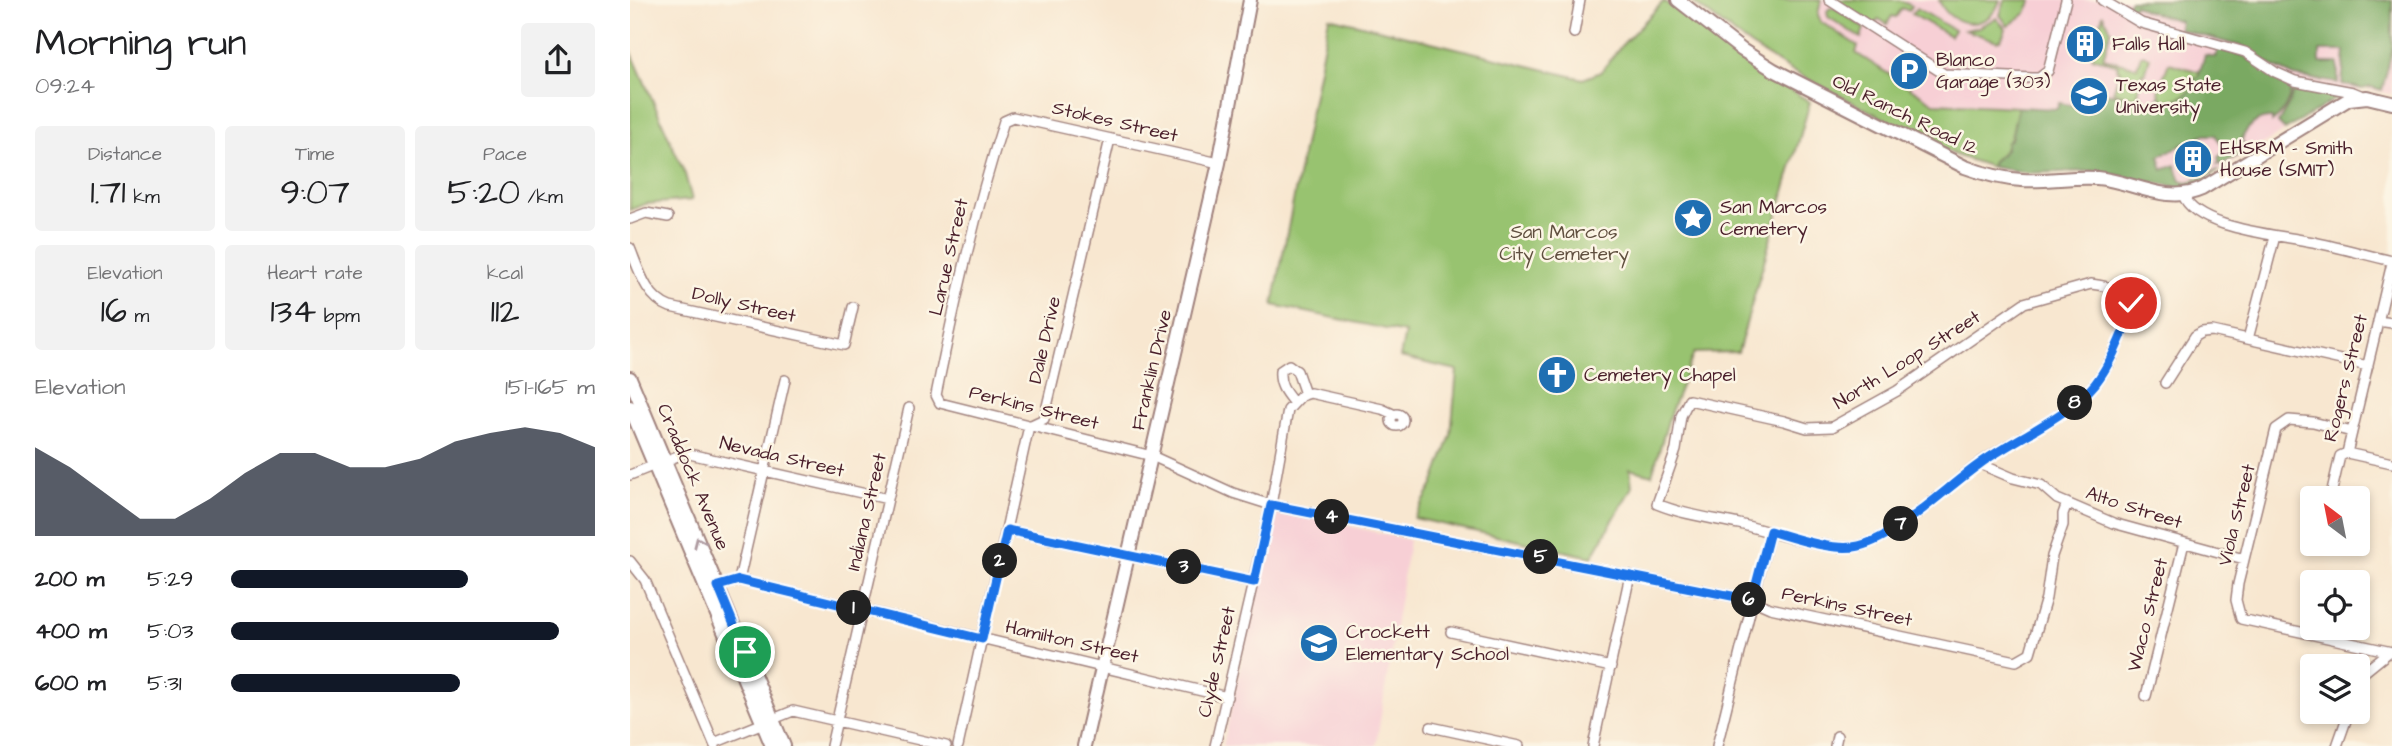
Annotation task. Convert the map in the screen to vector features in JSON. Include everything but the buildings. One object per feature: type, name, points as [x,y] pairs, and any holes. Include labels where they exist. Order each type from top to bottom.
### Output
[{"type":"street","name":"Franklin Drive","points":[[1084,746],[1219,163],[1250,0]]},
{"type":"street","points":[[1574,33],[1580,0]]},
{"type":"street","name":"Old Ranch Road 12","points":[[1678,0],[1742,50],[1774,70],[1965,167],[1986,175],[2023,180],[2099,178],[2166,195],[2183,195]]},
{"type":"street","points":[[1829,0],[1944,74],[2032,78],[2039,78],[2048,71],[2066,0]]},
{"type":"street","points":[[2102,0],[2141,23],[2245,52],[2291,79],[2392,103]]},
{"type":"street","points":[[2367,97],[2341,103],[2202,189],[2183,195],[2187,204],[2194,209],[2230,226],[2392,262]]},
{"type":"street","name":"Stokes Street","points":[[1004,121],[1013,117],[1219,163]]},
{"type":"street","name":"Larue Street","points":[[940,403],[936,395],[967,252],[986,177],[1004,121]]},
{"type":"street","name":"Dale Drive","points":[[958,746],[1029,426],[1044,419],[1110,139]]},
{"type":"street","points":[[630,219],[646,213],[667,216]]},
{"type":"street","points":[[2248,339],[2275,236]]},
{"type":"street","name":"Dolly Street","points":[[630,248],[649,291],[670,307],[844,345],[853,307]]},
{"type":"street","name":"Rogers Street","points":[[2333,486],[2340,456],[2347,453],[2392,262]]},
{"type":"street","name":"North Loop Street","points":[[1770,531],[1700,518],[1657,504],[1676,450],[1681,416],[1689,400],[1807,428],[1832,427],[1896,391],[2024,303],[2091,284],[2105,286],[2130,299],[2133,308],[2109,362],[2094,385],[2077,401],[1980,464]]},
{"type":"street","points":[[2378,321],[2392,323]]},
{"type":"street","points":[[2165,383],[2195,336],[2212,331],[2368,366]]},
{"type":"street","points":[[1305,394],[1297,371],[1289,365],[1279,371],[1279,380],[1293,402],[1310,393],[1382,409],[1393,414]]},
{"type":"street","name":"Craddock Avenue","points":[[630,377],[659,463],[768,720],[784,746]]},
{"type":"street","points":[[739,580],[785,380]]},
{"type":"street","name":"Clyde Street","points":[[1215,746],[1271,505],[1288,410],[1293,402]]},
{"type":"street","name":"Perkins Street","points":[[940,403],[1152,456],[1233,493],[1271,505],[1752,600],[1770,608],[2016,661],[2030,653],[2046,598],[2052,556],[2063,525],[2067,503]]},
{"type":"street","name":"Craddock Avenue","points":[[630,407],[659,463]]},
{"type":"street","name":"Indiana Street","points":[[831,746],[909,408]]},
{"type":"street","name":"Viola Street","points":[[2352,432],[2313,422],[2289,420],[2276,429],[2236,600],[2241,619],[2391,652]]},
{"type":"street","name":"Nevada Street","points":[[630,475],[685,453],[888,499]]},
{"type":"street","points":[[2347,453],[2392,463]]},
{"type":"street","points":[[1717,746],[1770,531],[1828,546],[1857,547],[1889,532],[1980,464]]},
{"type":"street","name":"Alto Street","points":[[1980,464],[2013,478],[2041,485],[2057,499],[2113,523],[2244,559]]},
{"type":"street","points":[[1007,530],[1254,582]]},
{"type":"street","name":"Waco Street","points":[[2146,696],[2184,543]]},
{"type":"street","points":[[630,561],[645,580],[715,745],[793,711],[946,746]]},
{"type":"street","points":[[1593,746],[1630,575]]},
{"type":"street","name":"Hamilton Street","points":[[712,588],[739,580],[1227,697]]},
{"type":"street","points":[[1451,632],[1611,667]]},
{"type":"street","points":[[2370,668],[2391,652]]},
{"type":"street","name":"Craddock Avenue","points":[[768,720],[772,746]]},
{"type":"street","points":[[2337,746],[2345,724]]},
{"type":"street","points":[[1431,727],[1519,746]]},
{"type":"street","points":[[1835,746],[1837,736]]},
{"type":"shaded area","name":"Texas State University","points":[[1688,0],[2392,0],[2392,94],[2365,89],[2339,97],[2194,186],[2173,188],[2105,173],[2009,173],[1956,157],[1789,71],[1747,45]]},
{"type":"shaded area","name":"Crockett Elementary School","points":[[1275,509],[1409,540],[1376,746],[1223,746]]},
{"type":"green space","points":[[1690,0],[1821,0],[1818,15],[1821,22],[1858,46],[1856,53],[1934,103],[2018,107],[2009,143],[1993,161],[1992,167],[1955,155],[1790,70],[1751,46]]},
{"type":"green space","points":[[1835,0],[1899,0],[1912,6],[1909,11],[1902,8],[1887,24],[1879,19],[1874,25]]},
{"type":"green space","points":[[1939,0],[2000,0],[1988,18],[1970,23],[1952,17],[1944,10]]},
{"type":"green space","points":[[2005,0],[2032,1],[2026,13],[2008,26],[2000,15]]},
{"type":"green space","points":[[2130,0],[2392,0],[2392,51],[2382,90],[2342,84],[2345,51],[2320,51],[2320,63],[2338,63],[2338,83],[2294,76],[2243,47],[2179,29],[2180,21],[2144,10],[2135,4],[2130,11],[2124,8]]},
{"type":"green space","name":"San Marcos City Cemetery","points":[[1664,1],[1749,64],[1810,102],[1738,352],[1694,353],[1670,414],[1652,475],[1630,469],[1632,487],[1592,557],[1414,518],[1433,485],[1451,435],[1457,370],[1400,357],[1405,333],[1273,305],[1329,17],[1583,79],[1601,72],[1621,46]]},
{"type":"green space","points":[[1835,8],[1864,28],[1861,38],[1828,17],[1827,11]]},
{"type":"green space","points":[[1917,8],[1954,30],[1950,36],[1912,14]]},
{"type":"green space","points":[[2103,15],[2111,30],[2103,58],[2137,67],[2141,55],[2150,57],[2145,74],[2142,73],[2137,99],[2113,92],[2120,71],[2117,70],[2118,65],[2092,57],[2091,52]]},
{"type":"green space","points":[[1996,18],[2006,29],[2001,40],[1965,30],[1979,27]]},
{"type":"green space","points":[[630,49],[685,174],[692,200],[645,204],[630,210]]},
{"type":"green space","points":[[2218,49],[2243,55],[2291,87],[2287,102],[2279,115],[2272,122],[2272,118],[2267,118],[2252,124],[2241,142],[2244,143],[2244,152],[2224,164],[2216,165],[2219,163],[2218,157],[2227,151],[2215,135],[2203,135],[2159,156],[2163,170],[2175,165],[2181,180],[2187,183],[2219,170],[2202,182],[2182,188],[2096,171],[2029,173],[1992,167],[1992,162],[2006,150],[2006,143],[2011,139],[2018,107],[2057,109],[2059,103],[2093,109],[2100,104],[2106,93],[2137,99],[2138,95],[2142,96],[2141,100],[2155,104],[2159,97],[2174,100],[2184,96],[2195,84],[2194,78],[2198,77],[2205,55],[2215,57]]},
{"type":"green space","points":[[2169,63],[2200,72],[2198,78],[2194,78],[2192,89],[2185,95],[2171,100],[2160,100],[2159,88]]},
{"type":"green space","points":[[2295,86],[2340,96],[2285,130],[2278,123]]},
{"type":"place","name":"Falls Hall","points":[[2085,44]]},
{"type":"place","name":"Blanco Garage (303)","points":[[1909,71]]},
{"type":"place","name":"Texas State University","points":[[2089,96]]},
{"type":"place","name":"EHSRM - Smith House (SMIT)","points":[[2193,159]]},
{"type":"place","name":"San Marcos Cemetery","points":[[1693,218]]},
{"type":"place","name":"Cemetery Chapel","points":[[1557,375]]},
{"type":"place","name":"Crockett Elementary School","points":[[1319,643]]},
{"type":"route","points":[[745,652],[718,586],[739,580],[982,639],[1007,530],[1254,582],[1271,505],[1752,600],[1770,531],[1828,546],[1857,547],[1878,539],[1980,464],[2077,401],[2094,385],[2109,362],[2133,308],[2131,303]]}]
